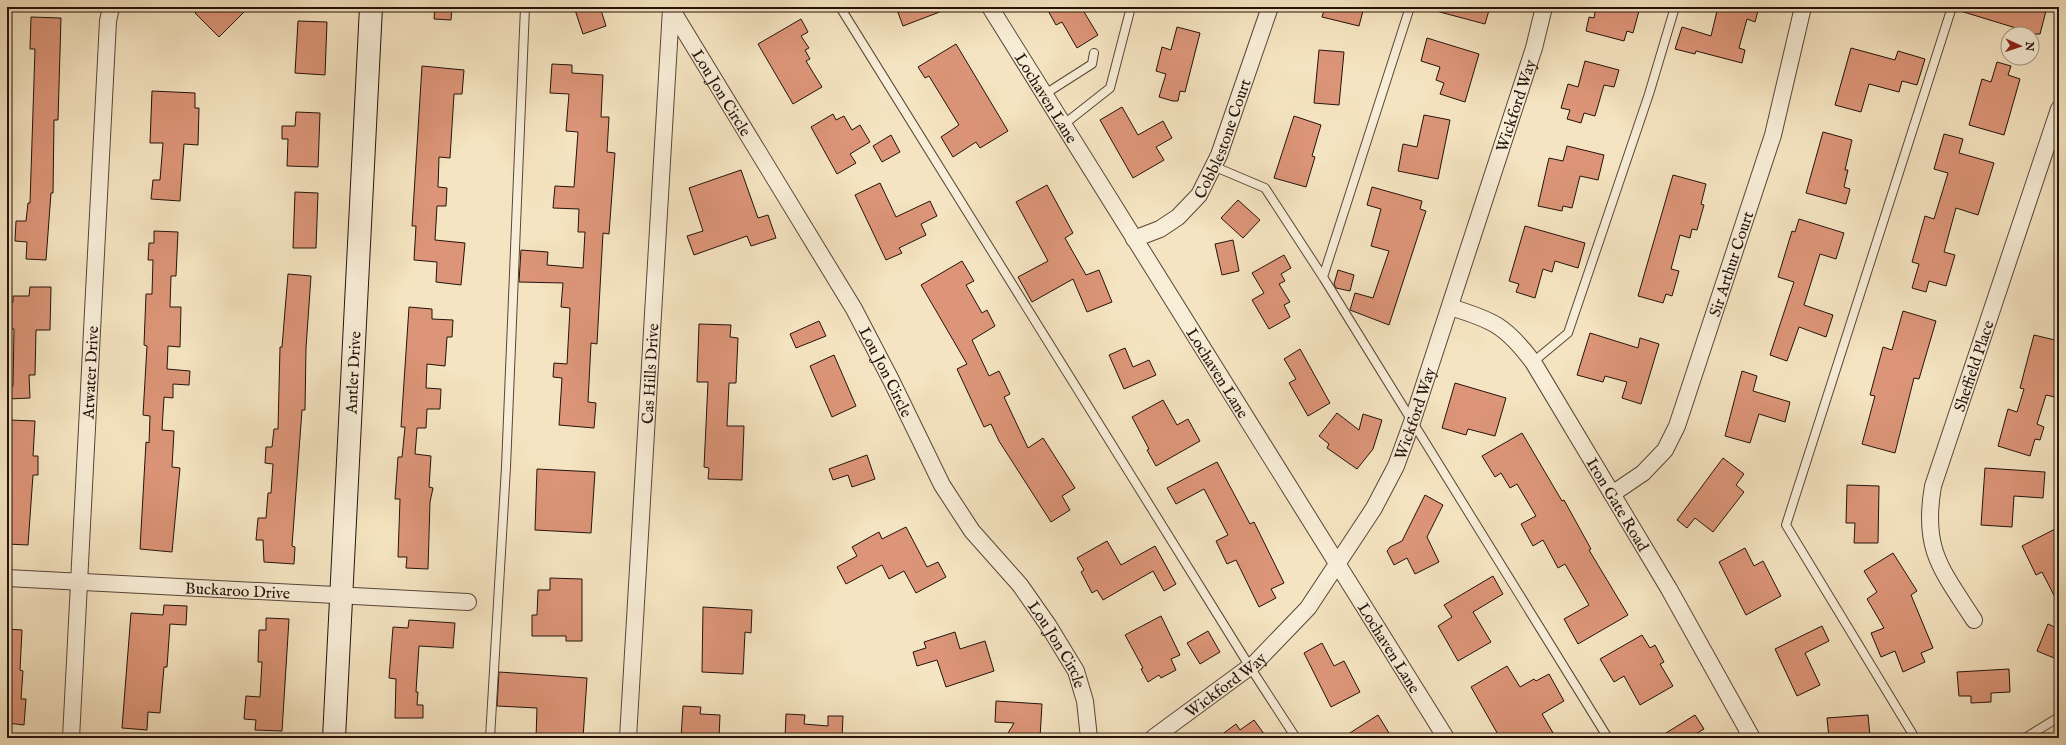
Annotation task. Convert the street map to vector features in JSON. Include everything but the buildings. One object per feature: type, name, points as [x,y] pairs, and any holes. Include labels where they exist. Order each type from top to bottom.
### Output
[{"type":"street","name":"Atwater Drive","points":[[71,738],[108,21],[111,7]]},
{"type":"street","name":"Antler Drive","points":[[334,738],[371,7]]},
{"type":"street","name":"Lochaven Lane","points":[[990,7],[1446,738]]},
{"type":"street","name":"Cobblestone Court","points":[[1134,239],[1160,229],[1178,218],[1199,195],[1219,155],[1270,7]]},
{"type":"street","name":"Wickford Way","points":[[1153,738],[1250,667],[1308,608],[1374,508],[1396,466],[1412,422],[1534,48],[1544,7]]},
{"type":"street","name":"Sir Arthur Court","points":[[1612,494],[1643,473],[1665,450],[1676,426],[1773,135],[1803,7]]},
{"type":"street","name":"Cas Hills Drive","points":[[628,738],[671,8]]},
{"type":"street","name":"Lou Jon Circle","points":[[671,8],[854,309],[942,484],[972,531],[1020,585],[1076,671],[1085,701],[1089,738]]},
{"type":"street","name":"Sheffield Place","points":[[1974,620],[1942,571],[1935,554],[1930,532],[1929,509],[1933,486],[2059,109]]},
{"type":"street","name":"Iron Gate Road","points":[[1450,308],[1481,317],[1505,330],[1516,340],[1533,362],[1670,589],[1752,738]]},
{"type":"street","name":"Buckaroo Drive","points":[[7,578],[468,602]]},
{"type":"lane","points":[[490,738],[506,467],[525,7]]},
{"type":"lane","points":[[840,7],[1250,667],[1296,738]]},
{"type":"lane","points":[[1063,125],[1110,88],[1131,7]]},
{"type":"lane","points":[[1323,277],[1410,7]]},
{"type":"lane","points":[[1533,362],[1568,333],[1649,94],[1675,7]]},
{"type":"lane","points":[[1914,738],[1786,525],[1952,7]]},
{"type":"lane","points":[[1045,94],[1092,64],[1094,53]]},
{"type":"lane","points":[[1213,166],[1265,188],[1323,277],[1608,738]]},
{"type":"lane","points":[[2025,738],[2059,717]]}]
